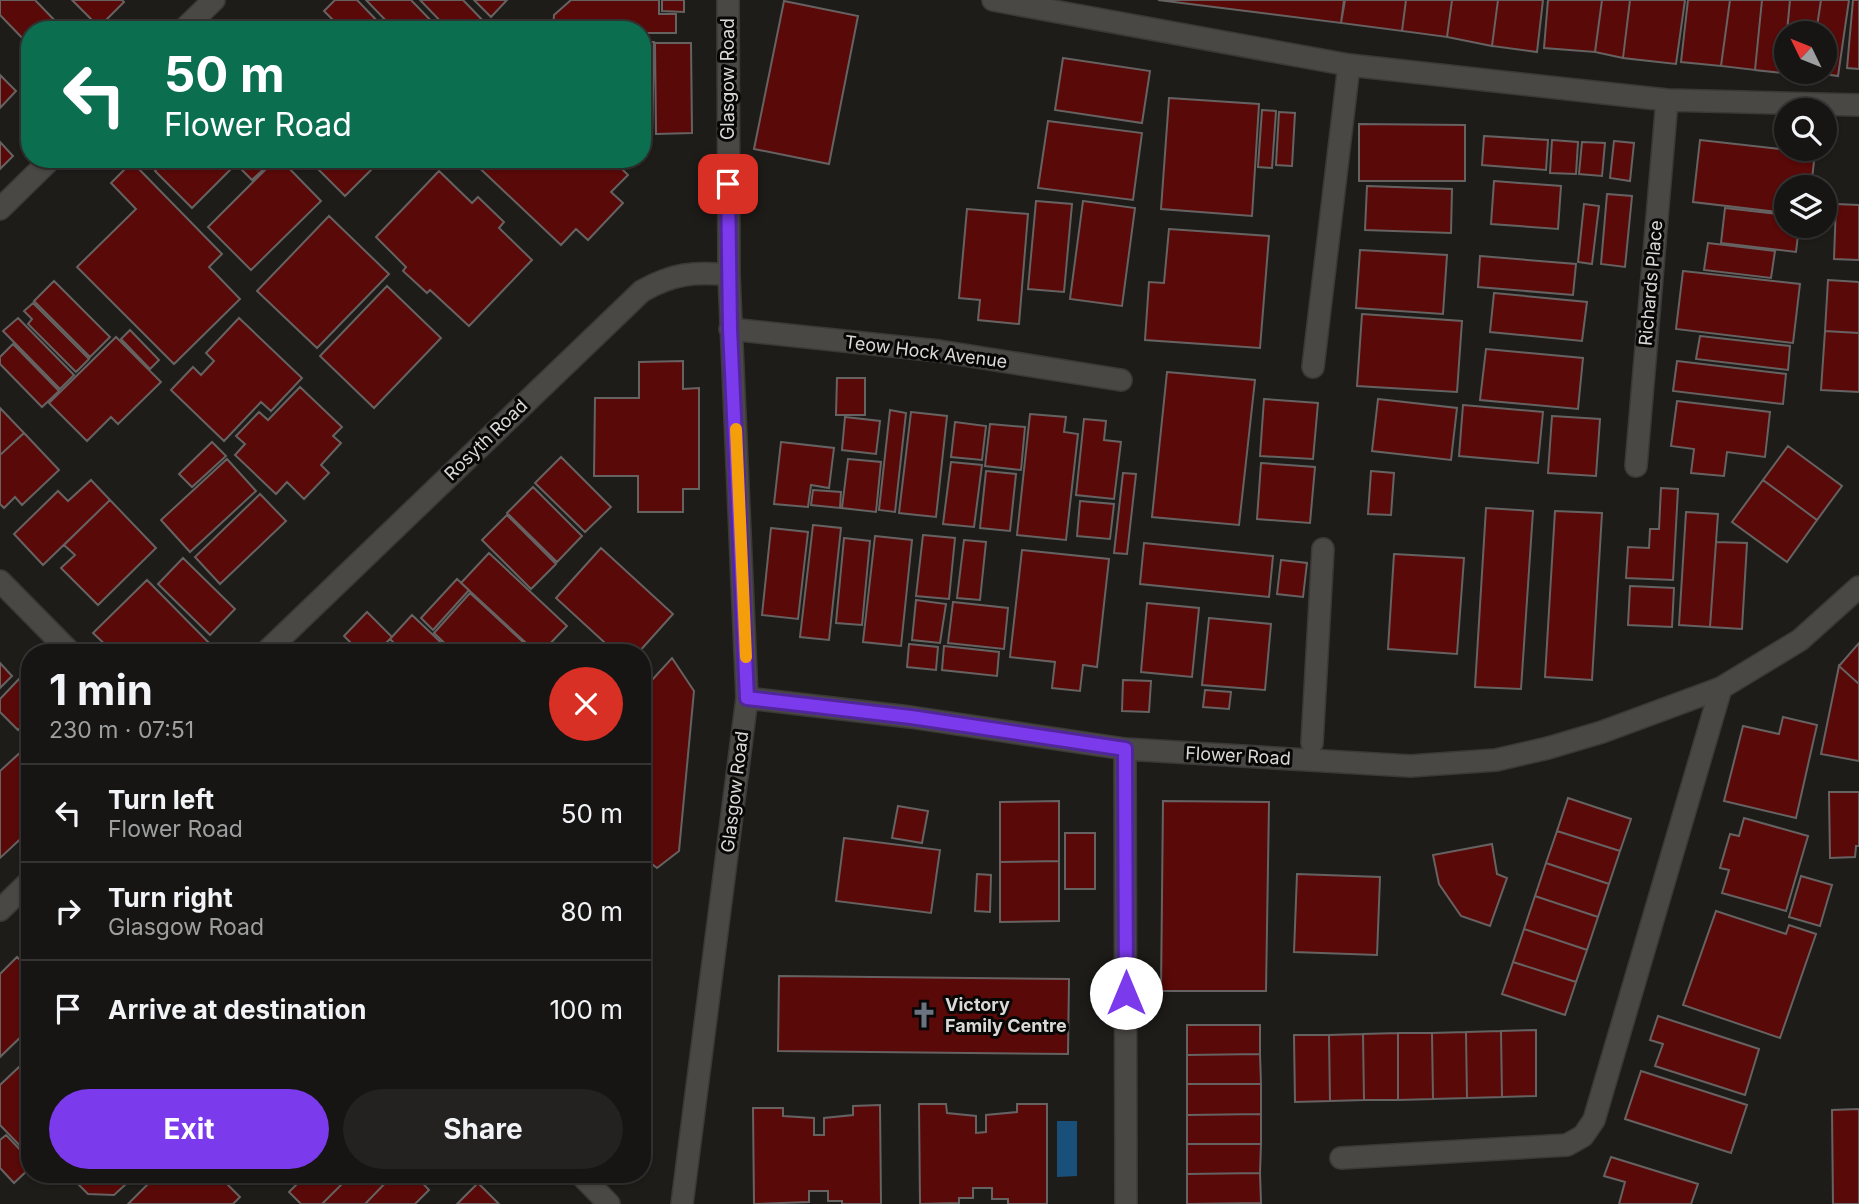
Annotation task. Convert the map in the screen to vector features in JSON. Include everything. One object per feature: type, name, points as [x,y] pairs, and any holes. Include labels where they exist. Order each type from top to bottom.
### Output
[{"type":"street","points":[[192,21],[214,0]]},
{"type":"street","name":"Glasgow Road","points":[[682,1204],[747,698],[730,329],[728,0]]},
{"type":"street","points":[[993,0],[1349,65],[1667,100],[1859,104]]},
{"type":"street","points":[[1313,367],[1349,65]]},
{"type":"street","name":"Richards Place","points":[[1636,466],[1667,100]]},
{"type":"street","points":[[0,209],[42,168]]},
{"type":"street","name":"Rosyth Road","points":[[274,644],[642,291],[664,279],[701,272],[729,275]]},
{"type":"street","name":"Teow Hock Avenue","points":[[730,329],[939,351],[1121,380]]},
{"type":"street","points":[[1312,743],[1323,549]]},
{"type":"street","points":[[0,581],[62,644]]},
{"type":"street","name":"Flower Road","points":[[747,698],[911,717],[1125,749],[1409,766],[1496,760],[1602,732],[1721,688],[1768,662],[1800,640],[1859,587]]},
{"type":"street","points":[[1341,1158],[1567,1145],[1583,1136],[1594,1120],[1721,688]]},
{"type":"street","points":[[1125,749],[1126,1204]]},
{"type":"street","points":[[0,910],[21,890]]},
{"type":"street","points":[[589,1183],[609,1204]]},
{"type":"water","points":[[1057,1121],[1077,1121],[1077,1176],[1057,1177]]},
{"type":"building","points":[[0,0],[35,0],[55,21],[21,21],[21,37],[0,15]]},
{"type":"building","points":[[72,0],[124,2],[105,21],[93,21]]},
{"type":"building","points":[[335,0],[357,0],[377,21],[334,21],[324,11]]},
{"type":"building","points":[[366,0],[411,0],[431,21],[386,21]]},
{"type":"building","points":[[420,0],[463,0],[483,21],[440,21]]},
{"type":"building","points":[[474,0],[507,0],[491,17]]},
{"type":"building","points":[[571,0],[659,0],[659,14],[676,14],[676,33],[651,33],[651,21],[554,21],[554,15]]},
{"type":"building","points":[[662,0],[684,0],[684,12],[662,11]]},
{"type":"building","points":[[1158,0],[1344,0],[1341,23]]},
{"type":"building","points":[[1345,0],[1406,0],[1402,31],[1341,23]]},
{"type":"building","points":[[1406,0],[1452,0],[1447,37],[1402,31]]},
{"type":"building","points":[[1452,0],[1498,0],[1492,46],[1447,37]]},
{"type":"building","points":[[1498,0],[1543,0],[1537,52],[1492,46]]},
{"type":"building","points":[[1548,0],[1602,0],[1595,52],[1544,48]]},
{"type":"building","points":[[1602,0],[1630,0],[1623,58],[1595,52]]},
{"type":"building","points":[[1630,0],[1685,0],[1676,64],[1623,58]]},
{"type":"building","points":[[1688,0],[1730,0],[1721,66],[1681,62]]},
{"type":"building","points":[[1730,0],[1762,0],[1755,70],[1721,66]]},
{"type":"building","points":[[1762,0],[1790,0],[1788,21],[1774,21],[1774,72],[1755,70]]},
{"type":"building","points":[[1790,0],[1821,0],[1818,21],[1788,21]]},
{"type":"building","points":[[1821,0],[1849,0],[1838,76],[1838,21],[1818,21]]},
{"type":"building","points":[[1853,0],[1859,0],[1859,69],[1847,68]]},
{"type":"building","points":[[784,1],[858,16],[829,164],[754,149]]},
{"type":"building","points":[[651,42],[654,42],[652,139]]},
{"type":"building","points":[[655,43],[691,43],[692,133],[656,134]]},
{"type":"building","points":[[1063,58],[1150,71],[1142,123],[1055,110]]},
{"type":"building","points":[[0,75],[16,91],[0,108]]},
{"type":"building","points":[[1169,98],[1259,104],[1252,216],[1161,209]]},
{"type":"building","points":[[1262,110],[1276,111],[1272,168],[1258,167]]},
{"type":"building","points":[[1279,112],[1295,113],[1292,166],[1276,165]]},
{"type":"building","points":[[1048,121],[1142,133],[1133,200],[1038,188]]},
{"type":"building","points":[[1359,124],[1465,125],[1465,181],[1359,181]]},
{"type":"building","points":[[1484,136],[1548,140],[1546,170],[1482,165]]},
{"type":"building","points":[[1552,140],[1578,142],[1576,174],[1550,173]]},
{"type":"building","points":[[1700,140],[1774,148],[1774,161],[1814,161],[1812,175],[1774,175],[1774,211],[1693,202]]},
{"type":"building","points":[[1614,141],[1634,143],[1630,181],[1610,178]]},
{"type":"building","points":[[0,142],[13,156],[0,169]]},
{"type":"building","points":[[1582,142],[1605,143],[1602,176],[1579,174]]},
{"type":"building","points":[[126,168],[138,168],[222,254],[209,267],[240,299],[174,364],[77,267],[136,209],[111,183]]},
{"type":"building","points":[[158,168],[232,168],[192,208],[155,171]]},
{"type":"building","points":[[240,168],[265,168],[252,180]]},
{"type":"building","points":[[267,168],[289,168],[321,201],[251,270],[208,227]]},
{"type":"building","points":[[317,168],[373,168],[345,196]]},
{"type":"building","points":[[480,168],[621,168],[628,175],[611,192],[623,203],[588,240],[576,229],[561,245]]},
{"type":"building","points":[[439,171],[472,203],[478,197],[504,222],[499,228],[532,260],[469,326],[430,290],[427,293],[403,271],[406,267],[376,237]]},
{"type":"building","points":[[1494,181],[1561,186],[1558,229],[1491,224]]},
{"type":"building","points":[[1367,186],[1452,189],[1451,233],[1365,230]]},
{"type":"building","points":[[1607,194],[1632,196],[1625,267],[1601,264]]},
{"type":"building","points":[[1036,201],[1072,204],[1064,292],[1028,289]]},
{"type":"building","points":[[1083,201],[1135,208],[1122,306],[1070,299]]},
{"type":"building","points":[[1584,204],[1599,206],[1592,264],[1578,262]]},
{"type":"building","points":[[1837,204],[1859,205],[1859,260],[1834,259]]},
{"type":"building","points":[[1725,208],[1774,214],[1774,238],[1798,238],[1796,252],[1721,243]]},
{"type":"building","points":[[967,209],[1028,214],[1019,324],[978,320],[980,300],[959,298]]},
{"type":"building","points":[[329,216],[389,274],[317,348],[257,291]]},
{"type":"building","points":[[1169,229],[1269,236],[1260,348],[1145,340],[1149,282],[1164,283]]},
{"type":"building","points":[[1708,243],[1775,251],[1771,278],[1704,270]]},
{"type":"building","points":[[1360,250],[1447,255],[1443,314],[1356,308]]},
{"type":"building","points":[[1480,256],[1576,264],[1573,295],[1478,287]]},
{"type":"building","points":[[1683,271],[1800,284],[1793,343],[1676,329]]},
{"type":"building","points":[[1828,280],[1859,282],[1859,333],[1825,331]]},
{"type":"building","points":[[54,281],[110,337],[90,357],[34,301]]},
{"type":"building","points":[[387,286],[441,338],[374,408],[320,356]]},
{"type":"building","points":[[1494,293],[1587,302],[1582,341],[1490,332]]},
{"type":"building","points":[[33,303],[89,359],[76,372],[28,324],[32,319],[24,311]]},
{"type":"building","points":[[1362,314],[1462,321],[1457,392],[1357,386]]},
{"type":"building","points":[[18,318],[74,375],[60,389],[3,331]]},
{"type":"building","points":[[239,318],[302,378],[271,411],[261,402],[224,441],[171,390],[193,367],[201,375],[214,361],[206,353]]},
{"type":"building","points":[[130,330],[159,360],[150,369],[121,339]]},
{"type":"building","points":[[1825,331],[1859,333],[1859,392],[1821,390]]},
{"type":"building","points":[[1700,336],[1790,346],[1788,370],[1696,359]]},
{"type":"building","points":[[116,337],[161,382],[118,424],[111,417],[87,441],[49,403]]},
{"type":"building","points":[[13,344],[59,391],[42,407],[0,364],[0,357]]},
{"type":"building","points":[[1486,349],[1583,358],[1578,409],[1480,400]]},
{"type":"building","points":[[683,361],[683,389],[699,388],[699,489],[683,489],[683,512],[638,512],[638,476],[594,476],[595,398],[639,398],[639,362]]},
{"type":"building","points":[[1677,361],[1786,374],[1783,404],[1673,391]]},
{"type":"building","points":[[1167,372],[1255,380],[1239,525],[1152,517]]},
{"type":"building","points":[[837,378],[865,378],[865,415],[836,415]]},
{"type":"building","points":[[300,387],[342,427],[333,436],[341,443],[321,465],[329,473],[304,499],[287,482],[276,494],[235,455],[245,444],[236,436],[259,412],[268,420]]},
{"type":"building","points":[[1264,399],[1318,403],[1313,459],[1260,456]]},
{"type":"building","points":[[1378,399],[1457,408],[1451,460],[1372,451]]},
{"type":"building","points":[[1677,401],[1770,412],[1765,457],[1727,452],[1724,476],[1691,473],[1694,449],[1671,446]]},
{"type":"building","points":[[1463,405],[1543,412],[1538,463],[1459,456]]},
{"type":"building","points":[[0,408],[24,433],[0,455]]},
{"type":"building","points":[[890,410],[906,413],[895,512],[879,510]]},
{"type":"building","points":[[911,412],[947,416],[936,517],[899,513]]},
{"type":"building","points":[[1030,414],[1066,417],[1064,432],[1078,434],[1066,540],[1017,535]]},
{"type":"building","points":[[1552,416],[1600,419],[1596,476],[1548,473]]},
{"type":"building","points":[[845,417],[880,421],[876,454],[842,450]]},
{"type":"building","points":[[1084,419],[1106,421],[1104,440],[1121,442],[1114,499],[1076,495]]},
{"type":"building","points":[[955,422],[986,426],[982,460],[951,457]]},
{"type":"building","points":[[990,424],[1025,427],[1021,470],[985,466]]},
{"type":"building","points":[[24,433],[59,470],[22,505],[15,497],[4,508],[0,504],[0,455]]},
{"type":"building","points":[[212,442],[226,456],[192,487],[179,474]]},
{"type":"building","points":[[781,442],[834,448],[829,488],[811,485],[808,507],[774,504]]},
{"type":"building","points":[[1788,446],[1842,486],[1817,520],[1763,480]]},
{"type":"building","points":[[561,457],[611,507],[585,532],[535,483]]},
{"type":"building","points":[[227,459],[256,491],[190,552],[161,520]]},
{"type":"building","points":[[848,459],[881,462],[876,512],[842,508]]},
{"type":"building","points":[[951,462],[982,465],[974,527],[943,524]]},
{"type":"building","points":[[1261,463],[1315,467],[1310,523],[1257,519]]},
{"type":"building","points":[[986,471],[1016,474],[1010,531],[980,528]]},
{"type":"building","points":[[1371,471],[1394,473],[1391,515],[1368,514]]},
{"type":"building","points":[[1123,473],[1136,474],[1127,554],[1114,553]]},
{"type":"building","points":[[91,480],[110,500],[43,565],[14,534],[58,491],[68,501]]},
{"type":"building","points":[[1763,480],[1817,520],[1787,562],[1732,522]]},
{"type":"building","points":[[533,487],[582,536],[557,562],[507,513]]},
{"type":"building","points":[[1661,488],[1678,489],[1673,580],[1626,578],[1628,547],[1649,548],[1650,529],[1659,529]]},
{"type":"building","points":[[813,490],[841,492],[840,508],[811,505]]},
{"type":"building","points":[[260,494],[286,521],[220,584],[195,557]]},
{"type":"building","points":[[110,500],[156,548],[98,605],[61,568],[75,555],[64,545]]},
{"type":"building","points":[[1080,501],[1114,504],[1110,539],[1077,536]]},
{"type":"building","points":[[1486,508],[1533,511],[1521,689],[1475,687]]},
{"type":"building","points":[[1555,511],[1602,513],[1592,680],[1545,677]]},
{"type":"building","points":[[1686,512],[1718,514],[1710,627],[1679,625]]},
{"type":"building","points":[[507,515],[556,564],[531,589],[482,540]]},
{"type":"building","points":[[813,525],[841,528],[829,640],[800,637]]},
{"type":"building","points":[[771,528],[808,532],[798,619],[762,615]]},
{"type":"building","points":[[923,535],[955,538],[949,599],[916,596]]},
{"type":"building","points":[[875,536],[912,540],[901,646],[863,642]]},
{"type":"building","points":[[844,538],[870,541],[862,625],[836,623]]},
{"type":"building","points":[[964,540],[986,542],[980,600],[957,598]]},
{"type":"building","points":[[1716,542],[1747,543],[1742,629],[1710,627]]},
{"type":"building","points":[[1144,543],[1273,556],[1269,597],[1140,584]]},
{"type":"building","points":[[601,548],[673,614],[646,644],[606,644],[556,598]]},
{"type":"building","points":[[1022,550],[1109,559],[1097,667],[1083,665],[1080,691],[1052,688],[1055,662],[1010,657]]},
{"type":"building","points":[[489,553],[567,626],[550,644],[527,644],[461,583]]},
{"type":"building","points":[[1394,554],[1464,558],[1457,654],[1388,649]]},
{"type":"building","points":[[183,558],[235,609],[210,635],[158,584]]},
{"type":"building","points":[[1281,560],[1307,563],[1303,597],[1277,594]]},
{"type":"building","points":[[457,579],[469,590],[433,630],[421,618]]},
{"type":"building","points":[[147,580],[210,644],[105,644],[93,633]]},
{"type":"building","points":[[1630,586],[1674,588],[1672,627],[1628,625]]},
{"type":"building","points":[[470,593],[525,644],[446,644],[434,633]]},
{"type":"building","points":[[916,600],[946,604],[940,643],[912,640]]},
{"type":"building","points":[[953,602],[1008,608],[1004,649],[948,643]]},
{"type":"building","points":[[1147,603],[1199,608],[1192,677],[1141,672]]},
{"type":"building","points":[[367,612],[392,637],[385,644],[352,644],[344,636]]},
{"type":"building","points":[[412,615],[443,644],[395,644],[390,639]]},
{"type":"building","points":[[1209,618],[1271,624],[1265,690],[1202,685]]},
{"type":"building","points":[[1859,643],[1859,684],[1839,666]]},
{"type":"building","points":[[909,644],[938,647],[936,670],[907,667]]},
{"type":"building","points":[[944,646],[999,652],[997,676],[942,670]]},
{"type":"building","points":[[672,658],[694,691],[679,851],[657,868],[651,863],[651,681]]},
{"type":"building","points":[[0,663],[12,676],[0,688]]},
{"type":"building","points":[[1839,666],[1859,684],[1859,761],[1821,754]]},
{"type":"building","points":[[19,679],[21,681],[21,727],[18,730],[0,712],[0,699]]},
{"type":"building","points":[[1123,680],[1151,681],[1149,712],[1122,711]]},
{"type":"building","points":[[1205,690],[1231,692],[1229,709],[1203,707]]},
{"type":"building","points":[[1783,717],[1817,725],[1796,818],[1724,801],[1743,726],[1779,734]]},
{"type":"building","points":[[21,752],[21,838],[0,858],[0,771]]},
{"type":"building","points":[[1829,792],[1859,792],[1859,846],[1856,846],[1855,857],[1830,858]]},
{"type":"building","points":[[1568,798],[1631,819],[1620,851],[1557,831]]},
{"type":"building","points":[[1059,801],[1059,861],[1000,862],[1000,802]]},
{"type":"building","points":[[1163,801],[1269,802],[1266,991],[1161,991]]},
{"type":"building","points":[[898,806],[928,811],[922,843],[892,838]]},
{"type":"building","points":[[1744,818],[1808,836],[1786,911],[1722,893],[1729,870],[1720,868],[1730,834],[1739,836]]},
{"type":"building","points":[[1557,831],[1620,851],[1609,884],[1546,863]]},
{"type":"building","points":[[1065,833],[1095,833],[1095,889],[1065,889]]},
{"type":"building","points":[[844,838],[940,850],[931,913],[836,901]]},
{"type":"building","points":[[1492,844],[1497,874],[1507,878],[1490,926],[1461,916],[1439,884],[1433,855]]},
{"type":"building","points":[[1059,861],[1059,921],[1000,922],[1000,862]]},
{"type":"building","points":[[1546,863],[1609,884],[1598,917],[1535,896]]},
{"type":"building","points":[[977,874],[991,875],[990,912],[975,911]]},
{"type":"building","points":[[1297,874],[1380,877],[1377,955],[1294,952]]},
{"type":"building","points":[[1801,876],[1832,885],[1820,926],[1789,917]]},
{"type":"building","points":[[1535,896],[1598,917],[1587,950],[1524,929]]},
{"type":"building","points":[[1716,911],[1786,934],[1789,925],[1816,934],[1780,1038],[1683,1005]]},
{"type":"building","points":[[1524,929],[1587,950],[1576,982],[1513,962]]},
{"type":"building","points":[[17,957],[21,961],[21,1037],[0,1057],[0,974]]},
{"type":"building","points":[[1513,962],[1576,982],[1565,1015],[1502,994]]},
{"type":"building","name":"Victory Family Centre","points":[[779,976],[1069,979],[1068,1054],[778,1051]]},
{"type":"building","points":[[1658,1016],[1759,1049],[1745,1095],[1655,1066],[1663,1044],[1650,1040]]},
{"type":"building","points":[[1187,1025],[1260,1025],[1260,1054],[1187,1055]]},
{"type":"building","points":[[1536,1030],[1536,1096],[1502,1097],[1501,1031]]},
{"type":"building","points":[[1501,1031],[1502,1097],[1467,1098],[1466,1032]]},
{"type":"building","points":[[1466,1032],[1467,1098],[1433,1099],[1432,1033]]},
{"type":"building","points":[[1398,1033],[1432,1033],[1433,1099],[1398,1100]]},
{"type":"building","points":[[1398,1033],[1398,1100],[1364,1100],[1363,1034]]},
{"type":"building","points":[[1363,1034],[1364,1100],[1330,1101],[1329,1035]]},
{"type":"building","points":[[1294,1035],[1329,1035],[1330,1101],[1295,1102]]},
{"type":"building","points":[[1260,1054],[1261,1084],[1187,1084],[1187,1055]]},
{"type":"building","points":[[19,1067],[21,1069],[21,1147],[0,1125],[0,1085]]},
{"type":"building","points":[[1641,1071],[1747,1105],[1731,1153],[1625,1119]]},
{"type":"building","points":[[1187,1084],[1261,1084],[1261,1114],[1187,1115]]},
{"type":"building","points":[[919,1104],[946,1104],[947,1113],[976,1116],[976,1133],[986,1132],[986,1115],[1017,1112],[1017,1104],[1047,1104],[1047,1204],[1008,1204],[1008,1199],[992,1199],[992,1188],[973,1188],[973,1198],[959,1198],[959,1203],[920,1204]]},
{"type":"building","points":[[880,1105],[881,1204],[842,1204],[842,1201],[828,1201],[828,1191],[809,1191],[809,1202],[754,1204],[753,1108],[783,1108],[783,1116],[814,1118],[814,1135],[824,1135],[824,1118],[853,1115],[853,1106]]},
{"type":"building","points":[[1859,1109],[1859,1204],[1833,1204],[1832,1110]]},
{"type":"building","points":[[1261,1114],[1261,1144],[1187,1144],[1187,1115]]},
{"type":"building","points":[[6,1135],[21,1151],[21,1176],[14,1183],[0,1168],[0,1140]]},
{"type":"building","points":[[1187,1144],[1261,1144],[1260,1173],[1187,1174]]},
{"type":"building","points":[[1611,1157],[1698,1184],[1691,1204],[1619,1204],[1625,1182],[1604,1176]]},
{"type":"building","points":[[1260,1173],[1261,1203],[1187,1204],[1187,1174]]},
{"type":"building","points":[[77,1183],[127,1183],[114,1195],[88,1194]]},
{"type":"building","points":[[149,1183],[226,1183],[240,1197],[233,1204],[128,1204]]},
{"type":"building","points":[[298,1183],[343,1183],[322,1204],[301,1204],[289,1192]]},
{"type":"building","points":[[343,1183],[385,1183],[365,1204],[322,1204]]},
{"type":"building","points":[[385,1183],[422,1183],[429,1190],[415,1204],[365,1204]]},
{"type":"building","points":[[478,1183],[499,1204],[457,1204]]},
{"type":"slow traffic","points":[[736,429],[746,657]]},
{"type":"place","name":"Victory Family Centre","points":[[924,1015]]},
{"type":"route","points":[[728,184],[730,329],[747,698],[911,717],[1125,749],[1126,993]]}]
